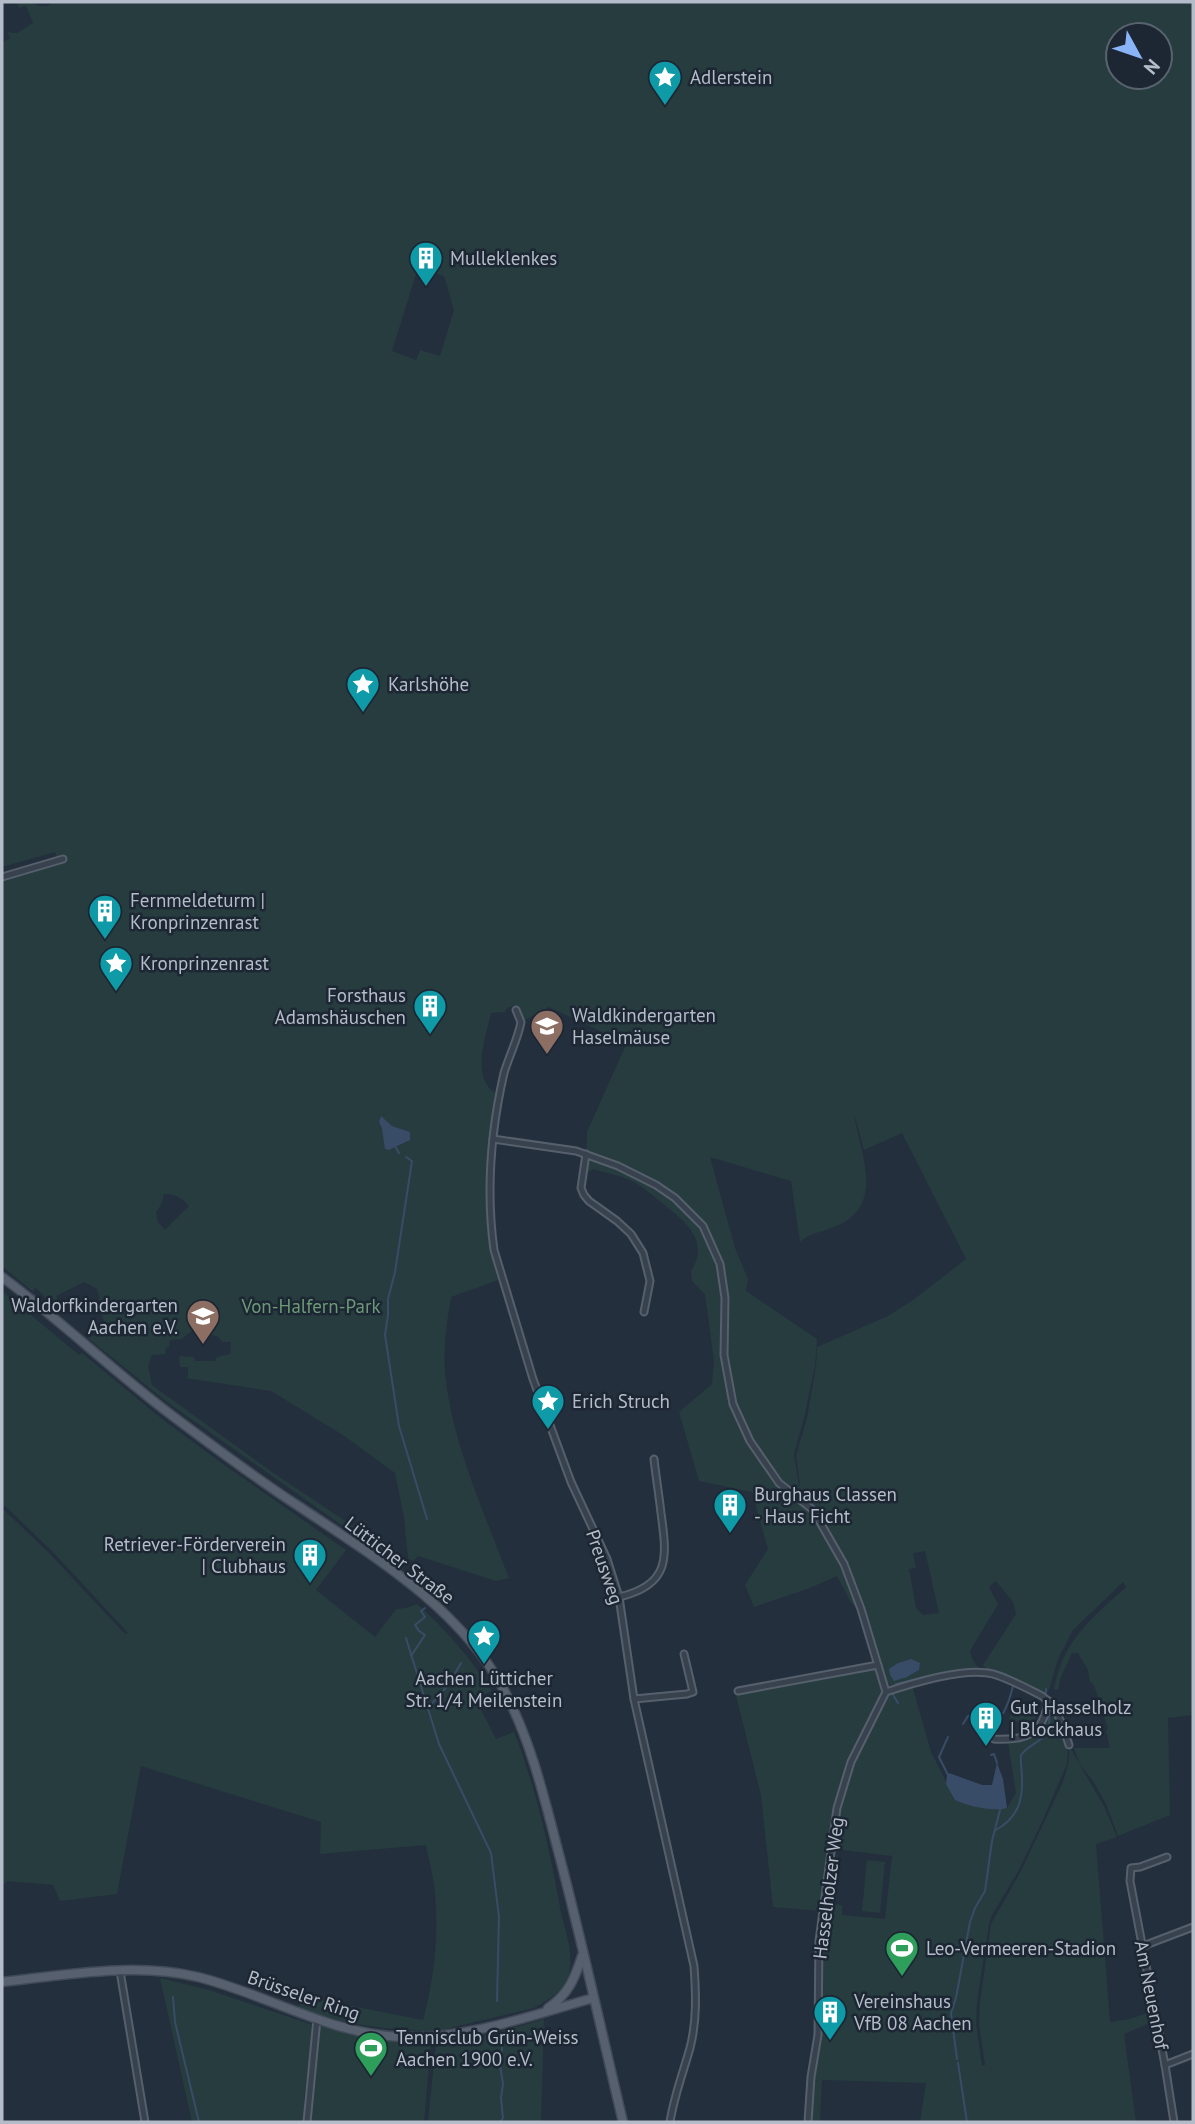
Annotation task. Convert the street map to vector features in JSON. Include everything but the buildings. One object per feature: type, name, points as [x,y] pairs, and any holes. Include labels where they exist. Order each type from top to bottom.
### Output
[{"type":"main road","name":"Lütticher Straße","points":[[2,1277],[172,1416],[229,1459],[404,1578],[442,1610],[465,1634],[496,1676],[522,1729],[542,1786],[623,2122]]},
{"type":"main road","points":[[537,2015],[562,1997],[571,1986],[583,1953]]},
{"type":"main road","name":"Brüsseler Ring","points":[[2,1982],[120,1971],[195,1976],[225,1984],[317,2019],[398,2037],[475,2031],[593,1998]]},
{"type":"street","points":[[2,877],[63,859]]},
{"type":"street","name":"Preusweg","points":[[516,1010],[521,1022],[504,1073],[493,1139],[490,1216],[494,1250],[533,1379],[571,1482],[607,1559],[619,1597],[634,1699],[694,1966],[696,2009],[690,2047],[674,2096],[670,2122]]},
{"type":"street","points":[[493,1139],[558,1147],[618,1166],[656,1185],[685,1206],[703,1226],[720,1264],[725,1298],[724,1355],[733,1404],[750,1441],[779,1483],[813,1510],[844,1564],[861,1609],[886,1692],[926,1679],[981,1673],[1003,1678],[1049,1701],[1069,1745]]},
{"type":"street","points":[[586,1154],[581,1188],[583,1195],[631,1234],[643,1253],[650,1281],[644,1312]]},
{"type":"street","points":[[619,1597],[648,1586],[657,1576],[666,1553],[654,1459]]},
{"type":"street","points":[[634,1699],[687,1695],[693,1692],[684,1654]]},
{"type":"street","points":[[738,1691],[878,1665]]},
{"type":"street","name":"Hasselholzer Weg","points":[[808,2122],[811,2077],[818,2035],[819,1941],[838,1808],[851,1762],[886,1692]]},
{"type":"street","points":[[994,1738],[1007,1739],[1034,1733],[1041,1726],[1049,1701]]},
{"type":"street","name":"Am Neuenhof","points":[[1167,1857],[1131,1868],[1130,1881],[1174,2122]]},
{"type":"street","points":[[1143,1946],[1193,1927]]},
{"type":"street","points":[[120,1971],[145,2122]]},
{"type":"street","points":[[307,2122],[317,2019]]},
{"type":"street","points":[[1165,2065],[1193,2054]]},
{"type":"green space","name":"Von-Halfern-Park","points":[[17,2],[48,6],[53,2],[1193,2],[1193,1715],[1168,1718],[1170,1815],[1118,1836],[1106,1804],[1080,1765],[1074,1748],[1110,1748],[1106,1731],[1108,1729],[1094,1685],[1090,1682],[1088,1670],[1078,1653],[1072,1653],[1058,1690],[1054,1689],[1064,1657],[1072,1644],[1090,1620],[1126,1587],[1123,1582],[1073,1630],[1058,1659],[1049,1690],[1043,1694],[986,1669],[983,1665],[1016,1614],[1013,1602],[996,1581],[989,1587],[998,1604],[970,1651],[974,1662],[982,1671],[944,1675],[897,1686],[886,1682],[865,1608],[857,1609],[850,1601],[837,1576],[754,1607],[745,1585],[768,1549],[752,1492],[699,1481],[679,1412],[712,1384],[714,1361],[705,1294],[692,1281],[691,1271],[697,1260],[696,1239],[684,1222],[636,1183],[593,1169],[586,1174],[587,1132],[625,1047],[598,1030],[549,1007],[524,1019],[515,1005],[507,1008],[505,1012],[491,1013],[482,1055],[483,1076],[487,1085],[494,1092],[498,1090],[489,1162],[488,1208],[494,1255],[501,1279],[451,1297],[445,1372],[448,1398],[462,1450],[509,1578],[496,1581],[418,1556],[413,1561],[408,1558],[404,1517],[395,1473],[343,1435],[271,1391],[186,1378],[188,1367],[180,1367],[179,1356],[194,1357],[195,1361],[215,1361],[217,1357],[230,1354],[231,1342],[223,1342],[218,1337],[195,1328],[182,1339],[170,1340],[165,1354],[152,1355],[148,1366],[152,1385],[272,1472],[405,1561],[401,1567],[167,1402],[88,1338],[97,1334],[110,1336],[101,1313],[97,1289],[84,1282],[56,1296],[62,1306],[56,1308],[35,1287],[33,1292],[2,1266],[2,877],[57,860],[55,852],[2,867],[2,43],[10,38],[7,32],[17,33],[33,23],[26,6],[19,8]],"holes":[[[418,268],[444,276],[454,310],[440,356],[420,350],[416,360],[392,351]],[[854,1113],[864,1150],[902,1133],[966,1259],[888,1316],[817,1347],[816,1366],[807,1418],[796,1455],[799,1486],[794,1454],[815,1366],[817,1339],[746,1291],[748,1279],[735,1248],[710,1157],[791,1181],[800,1242],[841,1224],[854,1214],[862,1202],[866,1189],[866,1174]],[[381,1116],[392,1126],[410,1132],[407,1142],[389,1150],[379,1122]],[[164,1194],[178,1197],[189,1206],[165,1230],[158,1222],[156,1212]],[[728,1297],[728,1371],[737,1406],[751,1437],[780,1483],[775,1482],[756,1455],[731,1406],[723,1366],[723,1298]],[[925,1551],[939,1613],[923,1615],[916,1608],[909,1569],[916,1568],[913,1553]],[[911,1659],[919,1670],[907,1677],[890,1675],[889,1671],[898,1663]]]},
{"type":"green space","points":[[2,1291],[162,1419],[346,1550],[316,1590],[375,1637],[396,1609],[417,1604],[467,1656],[492,1691],[475,1698],[496,1739],[514,1732],[536,1798],[569,1946],[569,1973],[563,1986],[553,1996],[534,2008],[433,2032],[351,2023],[298,2009],[302,1998],[423,2020],[433,1974],[436,1942],[434,1888],[426,1845],[320,1854],[321,1822],[141,1766],[117,1894],[60,1901],[53,1885],[7,1881],[2,1886]],"holes":[[[5,1506],[54,1553],[128,1633],[125,1634],[51,1555],[2,1508]]]},
{"type":"green space","points":[[876,1667],[884,1693],[845,1770],[835,1814],[820,1911],[773,1907],[761,1795],[735,1692]]},
{"type":"green space","points":[[912,1685],[931,1752],[955,1799],[961,1802],[1007,1808],[1016,1793],[1008,1742],[1031,1736],[1049,1707],[1053,1709],[1068,1745],[1067,1764],[1041,1824],[989,1924],[977,2002],[976,2024],[982,2066],[985,2065],[979,2023],[980,2002],[991,1924],[1021,1871],[1063,1782],[1068,1765],[1070,1748],[1104,1806],[1117,1837],[1096,1844],[1110,2022],[1153,2011],[1155,2021],[1124,2034],[1136,2122],[920,2122],[926,2083],[822,2080],[820,2122],[812,2122],[815,2082],[818,2081],[815,2080],[822,2020],[820,1971],[827,1903],[842,1905],[842,1915],[885,1919],[892,1856],[835,1849],[840,1808],[851,1767],[885,1698],[889,1693]]},
{"type":"green space","points":[[1014,1703],[1038,1710],[1033,1726],[1009,1719]]},
{"type":"green space","points":[[867,1860],[885,1862],[880,1913],[862,1911]]},
{"type":"green space","points":[[160,1978],[209,1990],[313,2025],[304,2098],[304,2122],[192,2122]]},
{"type":"green space","points":[[544,2019],[541,2122],[428,2122],[436,2043],[477,2037]]},
{"type":"green space","name":"Tennisclub Grün-Weiss Aachen 1900 e.V.","points":[[319,2026],[367,2039],[431,2043],[424,2122],[311,2122]]},
{"type":"water","points":[[381,1116],[392,1126],[410,1132],[410,1140],[389,1150],[385,1149],[379,1122]]},
{"type":"water","points":[[911,1659],[920,1663],[919,1670],[894,1681],[889,1669]]},
{"type":"water","points":[[997,1763],[1003,1779],[1007,1808],[981,1808],[955,1800],[946,1784],[949,1773],[982,1785],[992,1785]]},
{"type":"waterway","points":[[395,1146],[399,1153]]},
{"type":"waterway","points":[[406,1157],[412,1161],[395,1272],[388,1299],[385,1335],[399,1426],[427,1519]]},
{"type":"waterway","points":[[411,1656],[425,1635],[415,1625],[425,1617],[421,1611],[425,1608]]},
{"type":"waterway","points":[[406,1638],[439,1744],[491,1853],[499,1917],[497,2001]]},
{"type":"waterway","points":[[428,1708],[449,1684],[461,1663]]},
{"type":"waterway","points":[[988,1669],[1023,1683]]},
{"type":"waterway","points":[[896,1684],[946,1673]]},
{"type":"waterway","points":[[963,1724],[971,1715],[999,1719],[1007,1706],[1014,1683]]},
{"type":"waterway","points":[[892,1693],[898,1703]]},
{"type":"waterway","points":[[996,1830],[1014,1815],[1020,1802],[1021,1755],[1048,1731],[1049,1715]]},
{"type":"waterway","points":[[948,1737],[939,1757],[948,1775]]},
{"type":"waterway","points":[[991,1755],[994,1754],[997,1763]]},
{"type":"waterway","points":[[957,2059],[951,2013],[970,1922],[985,1891],[992,1841],[1000,1810]]},
{"type":"waterway","points":[[173,1997],[175,2022],[199,2122]]},
{"type":"waterway","points":[[500,2122],[503,2118],[500,2065],[502,2048]]},
{"type":"waterway","points":[[958,2063],[967,2122]]},
{"type":"place","name":"Adlerstein","points":[[665,107]]},
{"type":"place","name":"Mulleklenkes","points":[[426,288]]},
{"type":"place","name":"Karlshöhe","points":[[363,714]]},
{"type":"place","name":"Fernmeldeturm | Kronprinzenrast","points":[[105,941]]},
{"type":"place","name":"Kronprinzenrast","points":[[116,993]]},
{"type":"place","name":"Forsthaus Adamshäuschen","points":[[430,1036]]},
{"type":"place","name":"Waldkindergarten Haselmäuse","points":[[547,1056]]},
{"type":"place","name":"Waldorfkindergarten Aachen e.V.","points":[[203,1346]]},
{"type":"place","name":"Erich Struch","points":[[548,1431]]},
{"type":"place","name":"Burghaus Classen - Haus Ficht","points":[[730,1535]]},
{"type":"place","name":"Retriever-Förderverein | Clubhaus","points":[[310,1585]]},
{"type":"place","name":"Aachen Lütticher Str. 1/4 Meilenstein","points":[[484,1666]]},
{"type":"place","name":"Gut Hasselholz | Blockhaus","points":[[986,1748]]},
{"type":"place","name":"Leo-Vermeeren-Stadion","points":[[902,1978]]},
{"type":"place","name":"Vereinshaus VfB 08 Aachen","points":[[830,2042]]},
{"type":"place","name":"Tennisclub Grün-Weiss Aachen 1900 e.V.","points":[[371,2078]]}]
